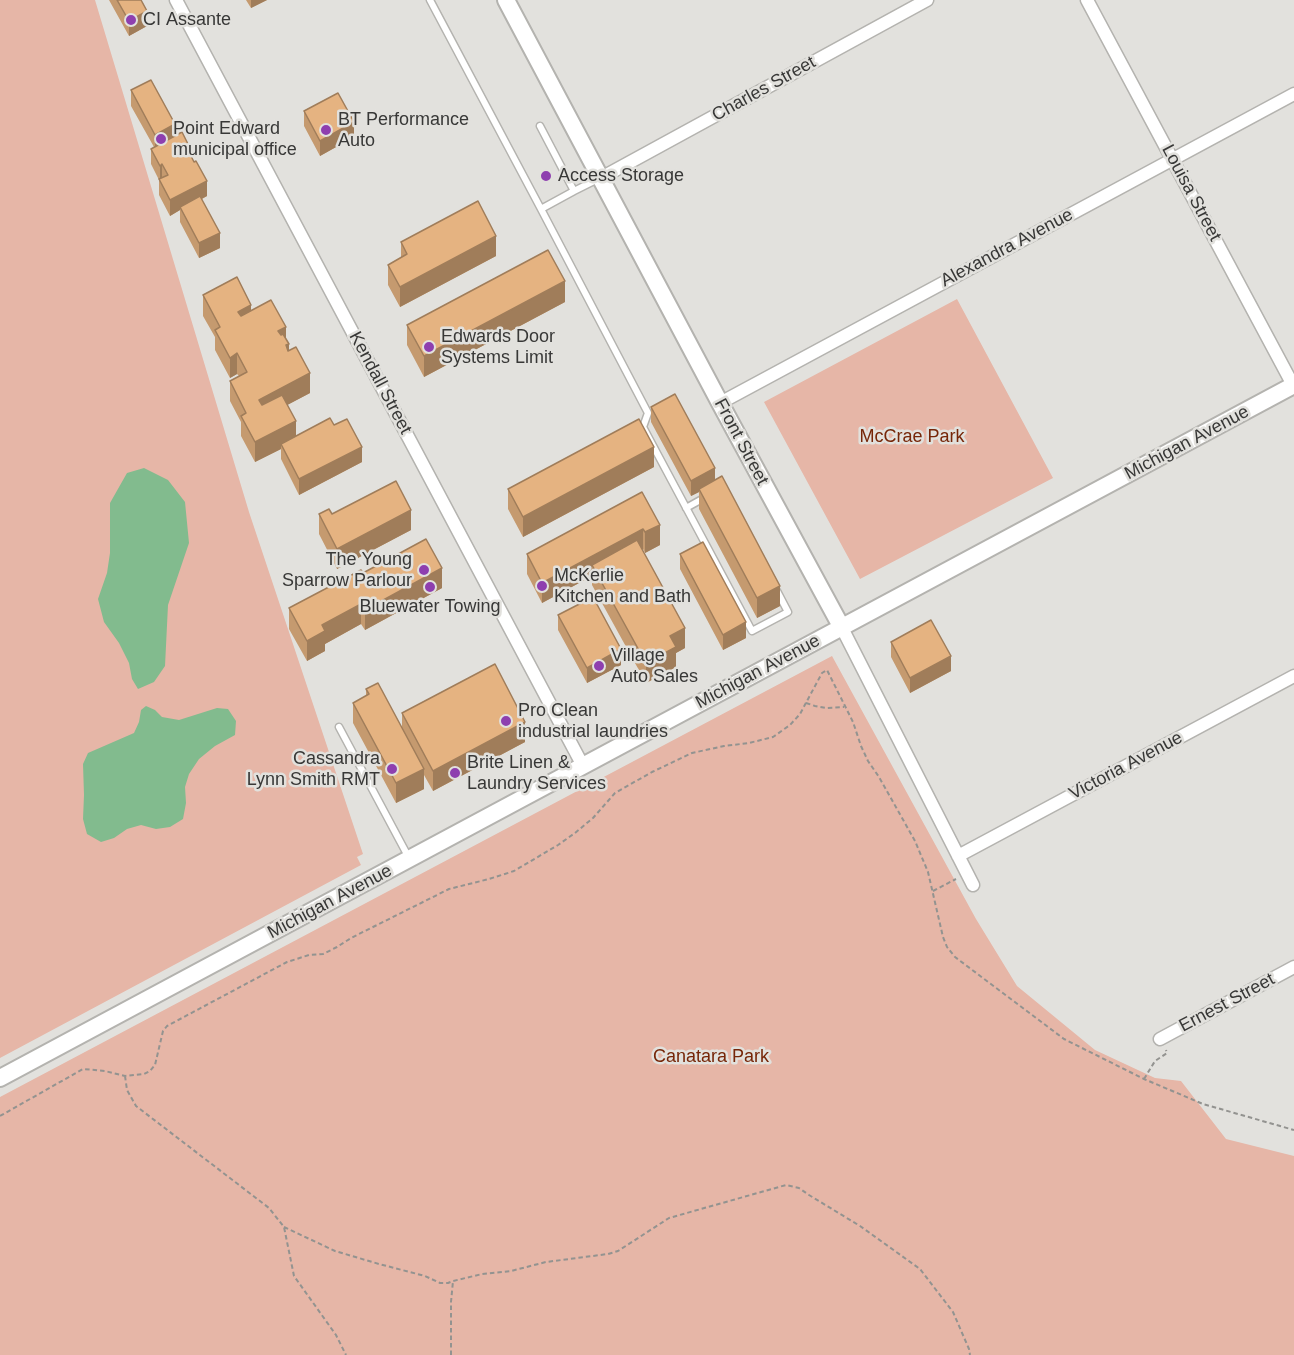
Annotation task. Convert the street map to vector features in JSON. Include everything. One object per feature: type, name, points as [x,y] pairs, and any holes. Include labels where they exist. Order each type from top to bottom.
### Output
[{"type":"main road","name":"Front Street","points":[[506,0],[842,628]]},
{"type":"main road","name":"Michigan Avenue","points":[[0,1078],[1294,386]]},
{"type":"street","name":"Kendall Street","points":[[176,0],[583,766]]},
{"type":"street","name":"Charles Street","points":[[601,178],[927,0]]},
{"type":"street","name":"Louisa Street","points":[[1088,0],[1294,386]]},
{"type":"street","name":"Alexandra Avenue","points":[[720,403],[1294,94]]},
{"type":"street","name":"Front Street","points":[[842,628],[974,885]]},
{"type":"street","name":"Victoria Avenue","points":[[958,856],[1294,676]]},
{"type":"street","name":"Ernest Street","points":[[1160,1039],[1294,967]]},
{"type":"lane","points":[[430,0],[648,413]]},
{"type":"lane","points":[[540,126],[574,191]]},
{"type":"lane","points":[[541,209],[601,178]]},
{"type":"lane","points":[[657,408],[648,413],[643,427],[752,631],[788,612],[772,581]]},
{"type":"lane","points":[[686,508],[714,493]]},
{"type":"lane","points":[[339,727],[410,859]]},
{"type":"path","points":[[0,1116],[84,1069],[125,1076],[144,1074],[155,1065],[163,1031],[167,1026],[287,962],[309,955],[322,954],[449,889],[514,871],[558,845],[592,818],[615,793],[652,772],[692,753],[773,737],[790,725],[800,714],[822,673],[826,670],[853,722],[868,761],[915,841],[928,872],[943,937],[955,957],[1064,1039],[1144,1079],[1203,1104],[1294,1130]]},
{"type":"path","points":[[806,703],[826,708],[845,707]]},
{"type":"path","points":[[933,891],[956,879]]},
{"type":"path","points":[[1144,1079],[1155,1061],[1167,1053],[1160,1039]]},
{"type":"path","points":[[125,1076],[127,1090],[136,1106],[269,1208],[284,1227],[335,1251],[440,1282],[448,1283],[482,1274],[608,1254],[618,1251],[669,1218],[786,1185],[799,1188],[920,1269],[953,1312],[970,1355]]},
{"type":"path","points":[[284,1227],[294,1276],[336,1335],[346,1355]]},
{"type":"path","points":[[451,1355],[453,1281]]},
{"type":"green space","points":[[0,0],[95,0],[249,512],[363,854],[357,857],[361,865],[0,1058]]},
{"type":"green space","name":"McCrae Park","points":[[957,299],[1053,478],[860,579],[764,402]]},
{"type":"green space","name":"Canatara Park","points":[[832,656],[976,919],[1017,986],[1095,1050],[1155,1078],[1181,1081],[1226,1139],[1294,1156],[1294,1355],[0,1355],[0,1097]]},
{"type":"shaded area","points":[[144,468],[168,480],[185,502],[189,543],[168,605],[165,666],[154,682],[138,689],[119,643],[104,622],[98,599],[107,573],[110,553],[110,503],[127,473]]},
{"type":"shaded area","points":[[146,706],[155,710],[162,717],[179,720],[217,708],[228,709],[236,721],[235,735],[215,746],[199,759],[189,774],[185,787],[186,803],[183,819],[170,827],[156,829],[141,825],[101,842],[87,834],[83,819],[83,764],[88,753],[134,733],[141,710]]},
{"type":"building","points":[[117,0],[141,0],[147,11],[129,21]]},
{"type":"building","points":[[151,80],[175,124],[155,135],[131,90]]},
{"type":"building","points":[[338,93],[354,122],[320,141],[304,111]]},
{"type":"building","points":[[182,132],[194,162],[196,161],[207,181],[170,200],[159,179],[168,175],[151,149]]},
{"type":"building","points":[[200,196],[220,233],[199,243],[180,207]]},
{"type":"building","points":[[478,201],[496,236],[400,287],[388,265],[407,254],[401,242]]},
{"type":"building","points":[[548,250],[565,281],[424,356],[407,325]]},
{"type":"building","points":[[237,277],[251,305],[238,312],[241,316],[271,300],[286,327],[278,331],[281,335],[283,334],[289,344],[286,345],[288,351],[296,347],[310,373],[259,400],[262,405],[282,395],[296,421],[255,442],[241,416],[246,413],[230,381],[247,372],[237,353],[230,358],[215,330],[220,327],[203,295]]},
{"type":"building","points":[[675,394],[715,468],[691,481],[651,407]]},
{"type":"building","points":[[330,418],[334,425],[347,419],[362,447],[299,479],[281,444]]},
{"type":"building","points":[[639,419],[654,447],[523,517],[508,489]]},
{"type":"building","points":[[722,476],[780,586],[757,598],[699,489]]},
{"type":"building","points":[[396,481],[411,510],[337,549],[319,514],[329,509],[332,514]]},
{"type":"building","points":[[642,492],[660,525],[645,532],[643,529],[542,583],[527,554]]},
{"type":"building","points":[[426,539],[442,568],[365,610],[361,604],[322,625],[325,631],[307,641],[289,608],[361,570],[363,573]]},
{"type":"building","points":[[637,540],[685,628],[670,636],[676,647],[646,663],[592,565]]},
{"type":"building","points":[[703,542],[746,622],[723,635],[680,554]]},
{"type":"building","points":[[593,597],[621,649],[587,668],[558,615]]},
{"type":"building","points":[[931,620],[951,656],[910,678],[891,642]]},
{"type":"building","points":[[495,664],[525,722],[433,771],[402,713]]},
{"type":"building","points":[[378,683],[424,769],[396,783],[353,703],[369,694],[366,689]]},
{"type":"place","name":"CI Assante","points":[[131,20]]},
{"type":"place","name":"BT Performance Auto","points":[[326,130]]},
{"type":"place","name":"Point Edward municipal office","points":[[161,139]]},
{"type":"place","name":"Access Storage","points":[[546,176]]},
{"type":"place","name":"Edwards Door Systems Limit","points":[[429,347]]},
{"type":"place","name":"The Young Sparrow Parlour","points":[[424,570]]},
{"type":"place","name":"McKerlie Kitchen and Bath","points":[[542,586]]},
{"type":"place","name":"Bluewater Towing","points":[[430,587]]},
{"type":"place","name":"Village Auto Sales","points":[[599,666]]},
{"type":"place","name":"Pro Clean industrial laundries","points":[[506,721]]},
{"type":"place","name":"Cassandra Lynn Smith RMT","points":[[392,769]]},
{"type":"place","name":"Brite Linen & Laundry Services","points":[[455,773]]}]
